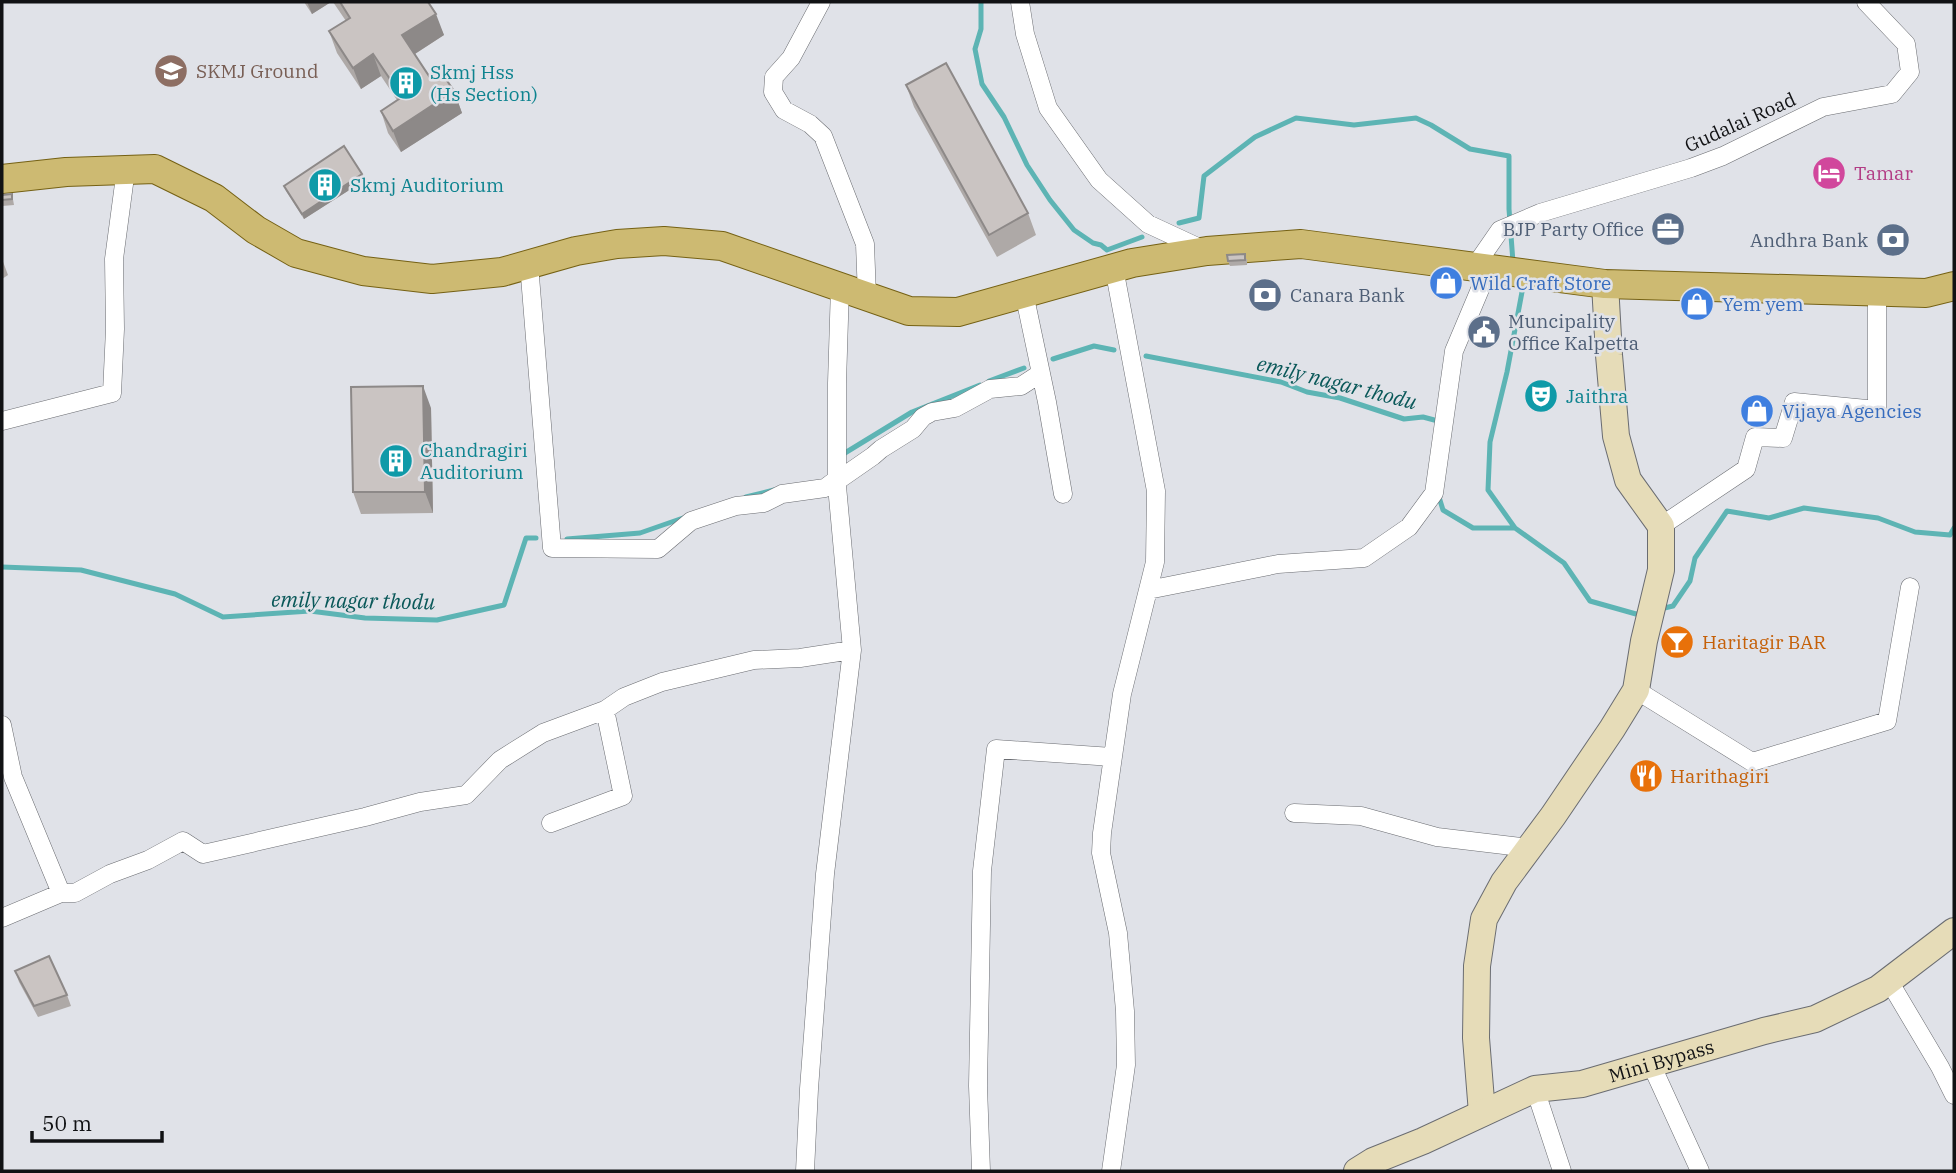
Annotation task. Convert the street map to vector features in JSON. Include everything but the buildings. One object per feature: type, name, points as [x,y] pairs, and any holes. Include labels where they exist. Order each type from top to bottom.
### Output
[{"type":"main road","points":[[2,179],[66,172],[155,169],[214,198],[256,230],[296,253],[363,271],[432,279],[502,272],[576,251],[618,244],[664,241],[722,246],[909,311],[958,312],[1132,263],[1207,251],[1301,244],[1605,284],[1926,293],[1954,286]]},
{"type":"street","points":[[821,2],[791,58],[774,77],[773,92],[784,110],[810,124],[823,135],[865,244],[867,296]]},
{"type":"street","points":[[1020,2],[1025,34],[1048,108],[1099,180],[1148,224],[1207,251]]},
{"type":"street","name":"Gudalai Road","points":[[1148,590],[1279,564],[1364,558],[1409,527],[1434,494],[1454,351],[1499,269],[1500,230],[1540,213],[1723,156],[1823,107],[1892,94],[1910,72],[1906,44],[1866,2]]},
{"type":"street","points":[[2,421],[112,393],[114,259],[126,169]]},
{"type":"street","points":[[529,264],[552,548],[658,549],[691,522],[736,506],[764,503],[782,494],[825,488],[913,429],[923,416],[955,408],[990,390],[1021,386],[1041,373]]},
{"type":"street","points":[[1111,1171],[1126,1065],[1125,1011],[1118,933],[1101,853],[1102,832],[1122,694],[1155,562],[1156,491],[1115,268]]},
{"type":"street","points":[[1482,1113],[1476,1038],[1477,966],[1484,919],[1504,882],[1583,772],[1636,690],[1661,570],[1661,526],[1628,480],[1616,436],[1605,284]]},
{"type":"street","points":[[806,1171],[809,1089],[825,874],[852,650],[837,480],[840,287]]},
{"type":"street","points":[[1661,526],[1746,469],[1755,437],[1783,438],[1794,402],[1877,410],[1877,292]]},
{"type":"street","points":[[1024,293],[1063,494]]},
{"type":"street","points":[[1636,690],[1752,762],[1887,721],[1910,587]]},
{"type":"street","points":[[2,918],[61,893],[75,893],[183,841],[203,854],[421,802],[466,795],[500,760],[543,733],[606,710],[624,697],[662,682],[754,660],[800,658],[852,650]]},
{"type":"street","points":[[551,823],[623,796],[606,710]]},
{"type":"street","points":[[2,725],[13,777],[61,893]]},
{"type":"street","points":[[981,1171],[978,1086],[982,871],[996,749],[1112,757]]},
{"type":"street","points":[[1294,813],[1361,816],[1437,837],[1529,848]]},
{"type":"street","name":"Mini Bypass","points":[[1357,1171],[1373,1161],[1535,1090],[1582,1084],[1764,1031],[1815,1019],[1878,989],[1954,932]]},
{"type":"street","points":[[1889,981],[1954,1095]]},
{"type":"street","points":[[1651,1064],[1700,1171]]},
{"type":"street","points":[[1535,1090],[1562,1171]]},
{"type":"waterway","points":[[981,2],[981,29],[975,49],[982,84],[1004,117],[1027,165],[1050,200],[1074,230],[1107,250],[1142,237]]},
{"type":"waterway","points":[[1179,223],[1199,218],[1204,176],[1255,137],[1296,118],[1354,125],[1416,118],[1470,149],[1509,156],[1513,262]]},
{"type":"waterway","points":[[1519,281],[1522,292],[1490,442],[1488,490],[1515,528],[1564,563],[1590,601],[1636,614],[1643,613]]},
{"type":"waterway","name":"emily nagar thodu","points":[[1053,359],[1094,346],[1114,350]]},
{"type":"waterway","name":"emily nagar thodu","points":[[1146,356],[1281,382],[1404,419],[1423,417],[1438,421],[1437,426]]},
{"type":"waterway","name":"emily nagar thodu","points":[[989,381],[1024,368]]},
{"type":"waterway","name":"emily nagar thodu","points":[[840,456],[912,412],[980,385]]},
{"type":"waterway","name":"emily nagar thodu","points":[[746,497],[774,490]]},
{"type":"waterway","name":"emily nagar thodu","points":[[1439,497],[1443,510],[1473,528],[1515,528]]},
{"type":"waterway","points":[[1660,609],[1673,606],[1690,581],[1695,558],[1727,511],[1769,518],[1804,508],[1878,518],[1915,532],[1950,535],[1954,528]]},
{"type":"waterway","name":"emily nagar thodu","points":[[567,539],[640,533],[683,518]]},
{"type":"waterway","name":"emily nagar thodu","points":[[2,567],[81,570],[175,594],[223,617],[310,611],[365,618],[437,620],[504,605],[526,538],[536,538]]},
{"type":"place","name":"SKMJ Ground","points":[[171,71]]},
{"type":"place","name":"Skmj Hss (Hs Section)","points":[[406,83]]},
{"type":"place","name":"Tamar","points":[[1829,173]]},
{"type":"place","name":"Skmj Auditorium","points":[[325,185]]},
{"type":"place","name":"BJP Party Office","points":[[1668,229]]},
{"type":"place","name":"Andhra Bank","points":[[1893,240]]},
{"type":"place","name":"Wild Craft Store","points":[[1446,283]]},
{"type":"place","name":"Canara Bank","points":[[1265,295]]},
{"type":"place","name":"Yem yem","points":[[1697,304]]},
{"type":"place","name":"Muncipality Office Kalpetta","points":[[1484,332]]},
{"type":"place","name":"Jaithra","points":[[1541,396]]},
{"type":"place","name":"Vijaya Agencies","points":[[1757,411]]},
{"type":"place","name":"Chandragiri Auditorium","points":[[396,461]]},
{"type":"place","name":"Haritagir BAR","points":[[1677,642]]},
{"type":"place","name":"Harithagiri","points":[[1646,776]]}]
